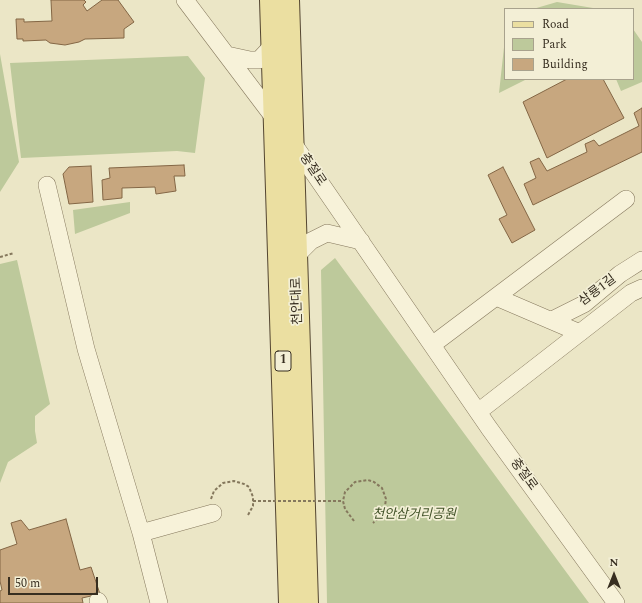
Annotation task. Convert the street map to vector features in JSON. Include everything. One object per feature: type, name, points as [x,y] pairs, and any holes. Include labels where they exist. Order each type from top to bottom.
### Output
[{"type":"main road","name":"천안대로","points":[[271,0],[290,603]]},
{"type":"main road","name":"천안대로","points":[[288,0],[307,603]]},
{"type":"street","name":"충절로","points":[[185,0],[293,143],[478,412],[616,603]]},
{"type":"street","points":[[227,55],[250,60],[258,60],[273,45]]},
{"type":"street","points":[[47,185],[86,349],[141,533],[159,603]]},
{"type":"street","points":[[432,345],[626,199]]},
{"type":"street","points":[[297,256],[311,241],[327,233],[361,241]]},
{"type":"street","name":"삼룡1길","points":[[552,320],[584,304],[620,274],[642,260]]},
{"type":"street","points":[[478,412],[631,293],[642,288]]},
{"type":"street","points":[[496,297],[580,333]]},
{"type":"street","points":[[141,533],[213,513]]},
{"type":"path","points":[[0,257],[14,253]]},
{"type":"path","points":[[354,521],[345,509],[343,501],[345,492],[355,482],[368,480],[379,485],[384,492],[386,507],[381,517],[373,523]]},
{"type":"path","points":[[213,513],[212,496],[218,486],[223,483],[234,481],[244,484],[252,492],[253,506],[248,515]]},
{"type":"path","points":[[253,501],[343,501]]},
{"type":"green space","points":[[557,2],[593,8],[536,8]]},
{"type":"green space","points":[[634,30],[642,42],[642,82],[621,91],[616,80],[634,80]]},
{"type":"green space","points":[[504,47],[504,80],[525,80],[499,93]]},
{"type":"green space","points":[[0,54],[19,162],[0,192]]},
{"type":"green space","points":[[188,56],[205,78],[195,153],[177,151],[21,158],[10,63]]},
{"type":"green space","points":[[130,202],[130,213],[75,234],[73,210]]},
{"type":"green space","name":"천안삼거리공원","points":[[335,258],[589,603],[327,603],[321,270]]},
{"type":"green space","points":[[17,260],[50,404],[35,416],[37,443],[8,462],[0,483],[0,264]]},
{"type":"building","points":[[51,0],[84,0],[86,2],[83,5],[87,11],[102,0],[118,0],[134,22],[124,29],[124,38],[85,39],[65,45],[50,43],[46,40],[23,41],[23,39],[17,39],[16,19],[24,19],[24,22],[52,21]]},
{"type":"building","points":[[565,80],[604,80],[624,118],[547,158],[523,102]]},
{"type":"building","points":[[642,108],[642,152],[533,205],[524,184],[536,178],[530,162],[539,158],[547,171],[587,152],[585,144],[594,140],[599,146],[639,126],[634,113]]},
{"type":"building","points":[[184,165],[185,176],[174,176],[176,191],[156,194],[155,187],[122,188],[122,198],[103,200],[102,180],[110,178],[109,168]]},
{"type":"building","points":[[91,166],[93,202],[69,204],[63,174],[69,167]]},
{"type":"building","points":[[503,167],[535,230],[512,243],[499,219],[507,215],[488,175]]},
{"type":"building","points":[[66,519],[80,570],[91,567],[100,594],[82,598],[83,603],[0,603],[0,591],[2,590],[0,581],[0,550],[17,544],[11,523],[21,520],[29,530]]}]
